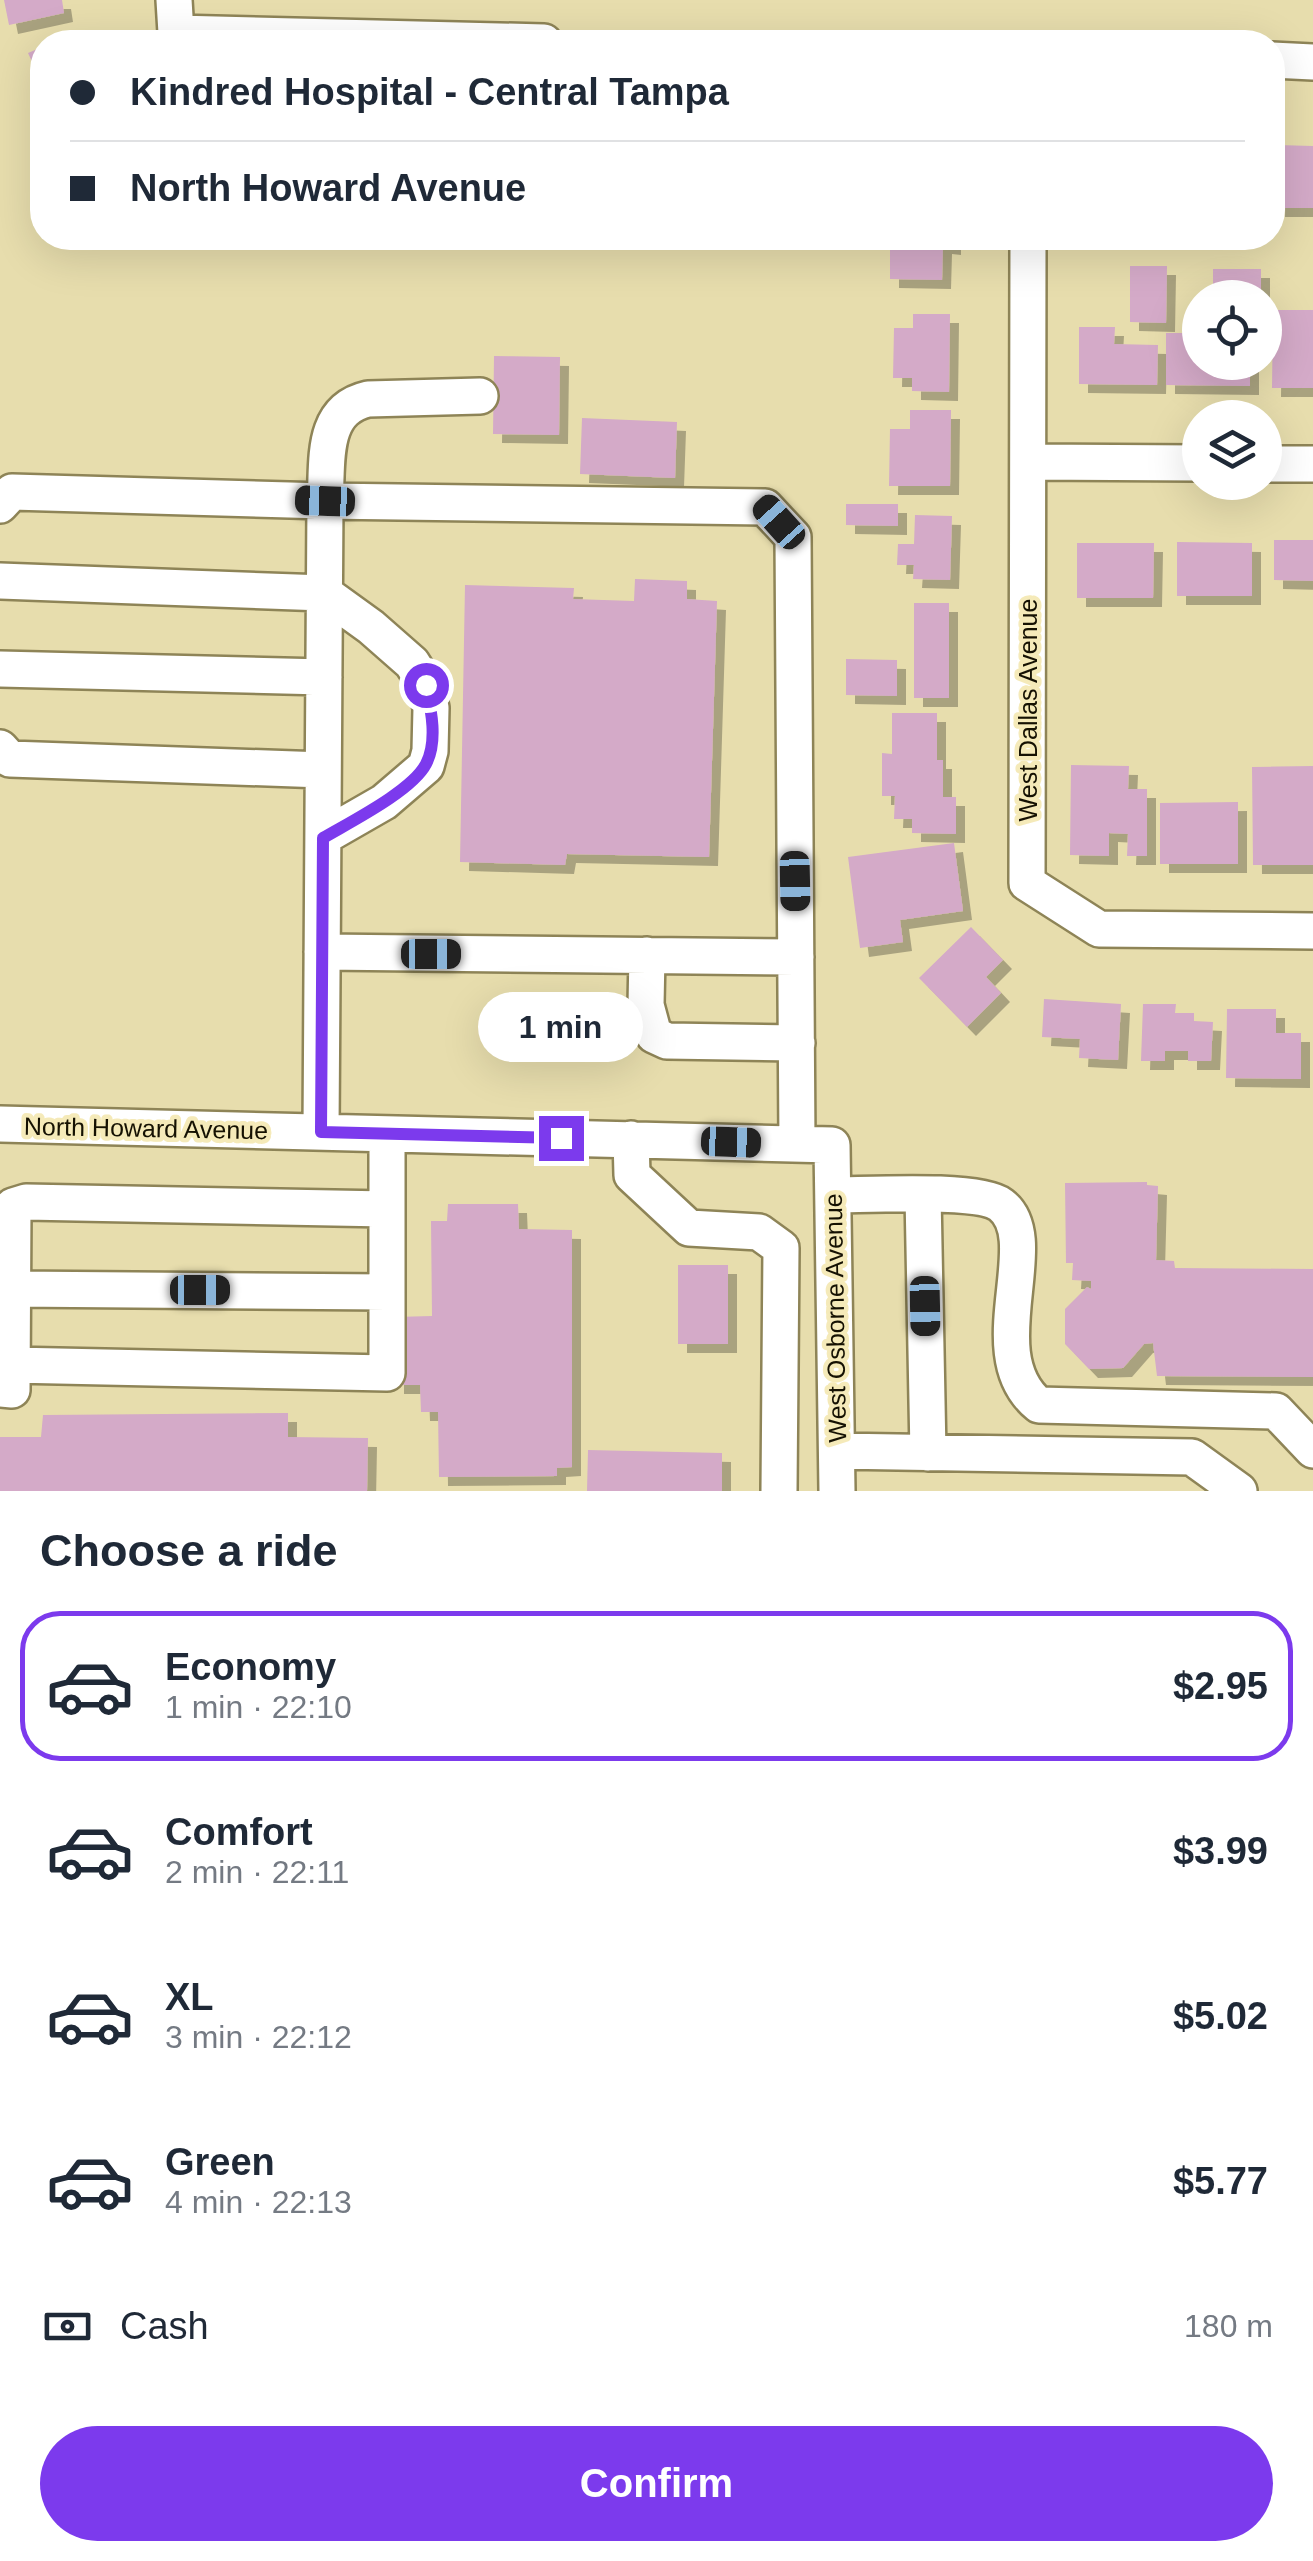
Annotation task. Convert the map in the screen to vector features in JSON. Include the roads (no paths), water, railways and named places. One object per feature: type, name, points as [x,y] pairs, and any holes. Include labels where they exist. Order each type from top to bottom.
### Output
[{"type":"street","points":[[175,16],[374,30]]},
{"type":"street","name":"West Dallas Avenue","points":[[1028,250],[1027,883],[1099,929],[1313,932]]},
{"type":"street","points":[[321,1132],[325,501],[330,434],[350,403],[368,399],[480,396]]},
{"type":"street","points":[[1028,462],[1182,463]]},
{"type":"street","points":[[1282,464],[1313,464]]},
{"type":"street","name":"West Osborne Avenue","points":[[0,505],[12,492],[765,507],[792,538],[797,1043],[815,1144],[833,1196],[837,1491]]},
{"type":"street","points":[[0,582],[324,593],[412,662],[426,685],[432,734],[426,766],[384,802],[323,838]]},
{"type":"street","points":[[0,670],[324,676]]},
{"type":"street","points":[[0,748],[10,759],[323,770]]},
{"type":"street","points":[[322,952],[796,957]]},
{"type":"street","points":[[647,955],[646,1004],[654,1035],[667,1041],[797,1043]]},
{"type":"street","name":"North Howard Avenue","points":[[0,1124],[815,1144]]},
{"type":"street","points":[[387,1134],[387,1209],[387,1292],[387,1373],[6,1377],[13,1206],[26,1202],[387,1209]]},
{"type":"street","points":[[631,1140],[632,1175],[689,1228],[759,1232],[781,1248],[779,1491]]},
{"type":"street","points":[[833,1196],[971,1196],[1000,1204],[1018,1228],[1011,1354],[1023,1392],[1039,1405],[1276,1412],[1313,1450]]},
{"type":"street","points":[[923,1196],[928,1452]]},
{"type":"street","points":[[12,1289],[387,1292]]},
{"type":"street","points":[[836,1451],[1192,1457],[1239,1491]]}]
